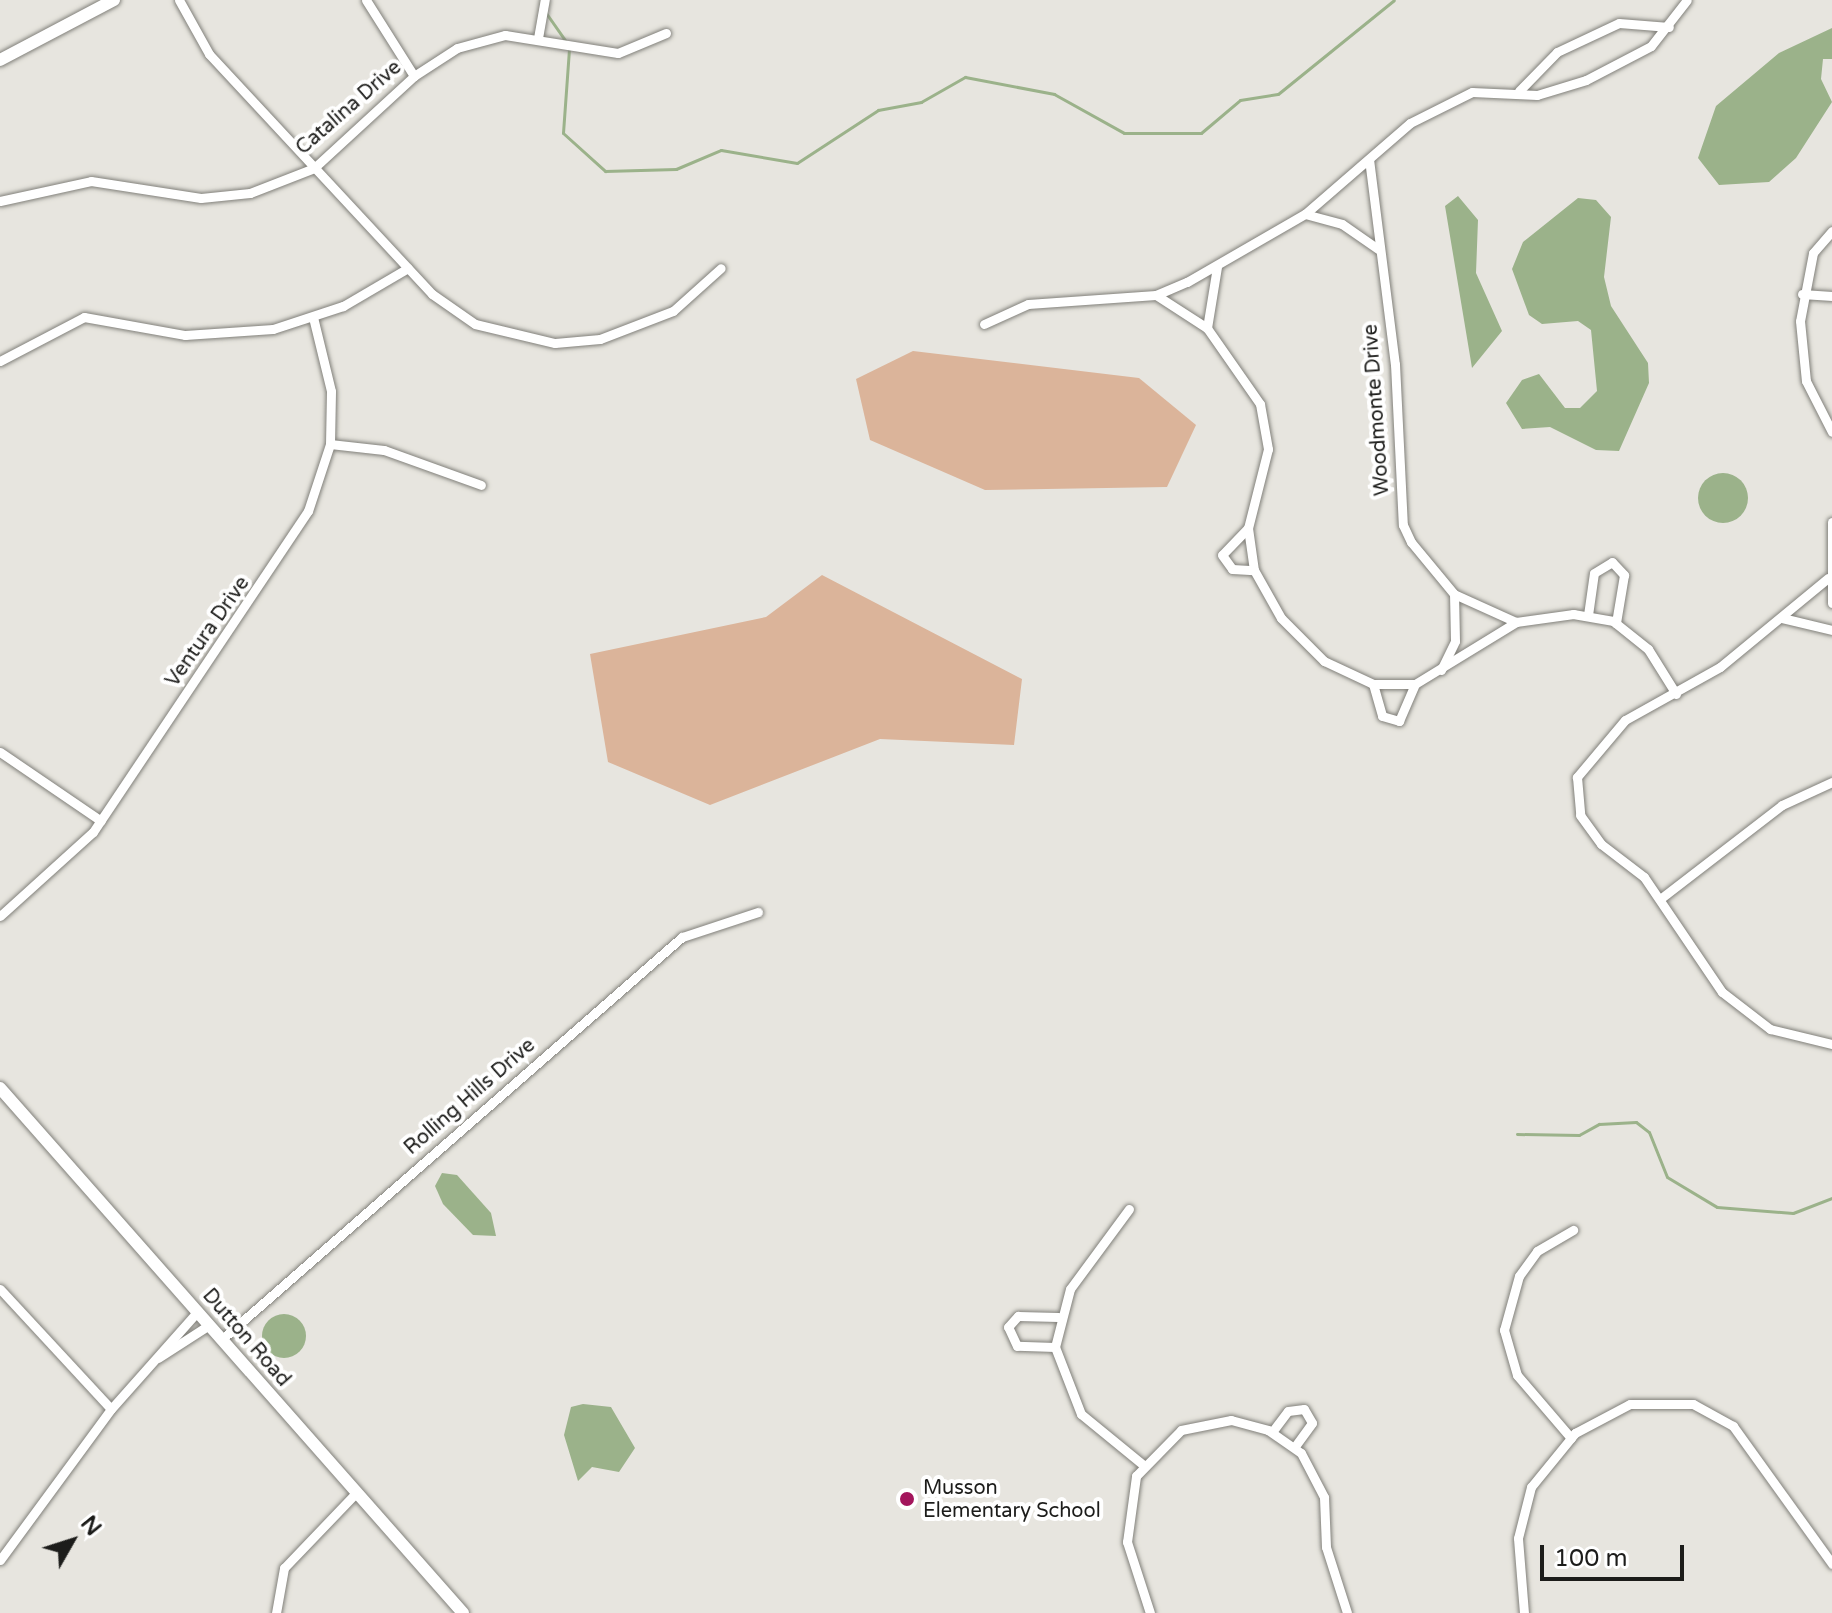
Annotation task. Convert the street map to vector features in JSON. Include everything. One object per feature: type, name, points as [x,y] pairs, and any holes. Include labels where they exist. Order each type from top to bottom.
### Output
[{"type":"street","points":[[0,60],[114,0]]},
{"type":"street","points":[[179,0],[209,54],[408,268],[475,324],[555,343],[639,328],[673,311],[721,268]]},
{"type":"street","points":[[366,0],[414,76]]},
{"type":"street","points":[[538,38],[545,0]]},
{"type":"street","points":[[984,324],[1028,304],[1156,295],[1217,267],[1305,214],[1399,130],[1472,92],[1558,91],[1586,80],[1651,46],[1669,27],[1687,0]]},
{"type":"street","points":[[1519,91],[1557,52],[1619,23],[1669,27]]},
{"type":"street","name":"Catalina Drive","points":[[0,201],[91,181],[201,198],[250,193],[314,168],[414,76],[457,48],[505,35],[618,53],[666,33]]},
{"type":"street","name":"Woodmonte Drive","points":[[1369,159],[1395,364],[1403,525],[1454,594],[1516,622],[1588,615],[1616,623],[1648,649],[1676,694]]},
{"type":"street","points":[[1305,214],[1342,224],[1378,249]]},
{"type":"street","points":[[1832,231],[1813,253],[1802,294],[1806,381],[1832,432]]},
{"type":"street","points":[[1207,328],[1217,267]]},
{"type":"street","points":[[0,361],[84,317],[185,335],[273,329],[313,317],[408,268]]},
{"type":"street","points":[[1802,294],[1832,296]]},
{"type":"street","points":[[1156,295],[1207,328],[1249,384],[1267,425],[1248,528],[1254,570],[1281,618],[1324,661],[1373,684],[1415,684],[1516,622]]},
{"type":"street","name":"Ventura Drive","points":[[0,916],[101,821],[274,569],[308,511],[330,444],[331,391],[313,317]]},
{"type":"street","points":[[330,444],[384,450],[481,485]]},
{"type":"street","points":[[1832,522],[1828,578],[1832,603]]},
{"type":"street","points":[[1248,528],[1222,555],[1232,569],[1254,570]]},
{"type":"street","points":[[1588,615],[1594,573],[1612,562],[1624,575],[1616,623]]},
{"type":"street","points":[[1828,578],[1782,618],[1676,694],[1625,720],[1577,777],[1580,815],[1660,899],[1709,975],[1743,1011],[1770,1029],[1832,1044]]},
{"type":"street","points":[[1441,670],[1455,641],[1454,594]]},
{"type":"street","points":[[1782,618],[1832,630]]},
{"type":"street","points":[[1373,684],[1388,721],[1406,716],[1415,684]]},
{"type":"street","points":[[0,752],[101,821]]},
{"type":"street","points":[[1660,899],[1782,805],[1832,782]]},
{"type":"street","name":"Rolling Hills Drive","points":[[222,1339],[682,937],[758,912]]},
{"type":"street","name":"Dutton Road","points":[[0,1088],[463,1613]]},
{"type":"street","points":[[1129,1209],[1078,1275],[1058,1317],[1055,1347],[1081,1414],[1142,1464]]},
{"type":"street","points":[[1571,1438],[1517,1375],[1504,1330],[1519,1276],[1537,1251],[1573,1230]]},
{"type":"street","points":[[0,1289],[111,1409]]},
{"type":"street","points":[[0,1560],[111,1409],[158,1358],[171,1336],[197,1312]]},
{"type":"street","points":[[1055,1347],[1017,1346],[1008,1327],[1018,1316],[1058,1317]]},
{"type":"street","points":[[158,1358],[181,1348],[209,1325]]},
{"type":"street","points":[[171,1336],[181,1348]]},
{"type":"street","points":[[1524,1613],[1518,1538],[1524,1506],[1545,1464],[1571,1438],[1630,1404],[1662,1399],[1716,1413],[1753,1447],[1786,1507],[1832,1564]]},
{"type":"street","points":[[1272,1432],[1288,1411],[1304,1409],[1312,1423],[1295,1446]]},
{"type":"street","points":[[1150,1613],[1125,1522],[1142,1464],[1181,1430],[1205,1423],[1246,1422],[1272,1432],[1295,1446],[1324,1497],[1326,1547],[1347,1613]]},
{"type":"street","points":[[276,1613],[284,1568],[356,1493]]},
{"type":"shaded area","points":[[1832,28],[1832,59],[1823,59],[1821,79],[1832,102],[1796,158],[1769,182],[1719,185],[1698,158],[1716,106],[1779,53]]},
{"type":"shaded area","points":[[1458,196],[1478,220],[1476,273],[1502,331],[1472,368],[1445,206]]},
{"type":"shaded area","points":[[1578,198],[1596,200],[1611,217],[1604,277],[1611,306],[1648,363],[1649,383],[1619,451],[1596,450],[1550,427],[1522,429],[1506,403],[1522,380],[1539,374],[1565,408],[1580,408],[1597,391],[1591,330],[1578,321],[1542,324],[1529,315],[1512,269],[1523,242]]},
{"type":"shaded area","points":[[913,351],[1139,378],[1196,425],[1167,487],[985,490],[870,440],[856,379]]},
{"type":"shaded area","points":[[1723,473],[1741,480],[1748,498],[1741,516],[1723,523],[1705,516],[1698,498],[1705,480]]},
{"type":"shaded area","points":[[822,575],[1022,679],[1014,745],[880,739],[710,805],[608,762],[590,654],[766,617]]},
{"type":"shaded area","points":[[442,1173],[457,1175],[491,1213],[496,1236],[473,1235],[443,1204],[435,1186]]},
{"type":"shaded area","points":[[284,1314],[299,1321],[306,1336],[299,1351],[284,1358],[269,1351],[262,1336],[269,1321]]},
{"type":"shaded area","points":[[583,1404],[611,1407],[635,1448],[619,1472],[592,1467],[578,1481],[564,1435],[571,1407]]},
{"type":"waterway","points":[[569,49],[563,133],[605,171],[676,169],[721,150],[797,163],[878,110],[921,102],[965,77],[1054,94],[1124,133],[1201,133],[1240,100],[1278,94],[1394,0]]},
{"type":"waterway","points":[[546,13],[566,42]]},
{"type":"waterway","points":[[1517,1134],[1579,1135],[1599,1124],[1636,1122],[1649,1132],[1667,1177],[1717,1207],[1793,1213],[1832,1198]]},
{"type":"place","name":"Musson Elementary School","points":[[907,1499]]}]
